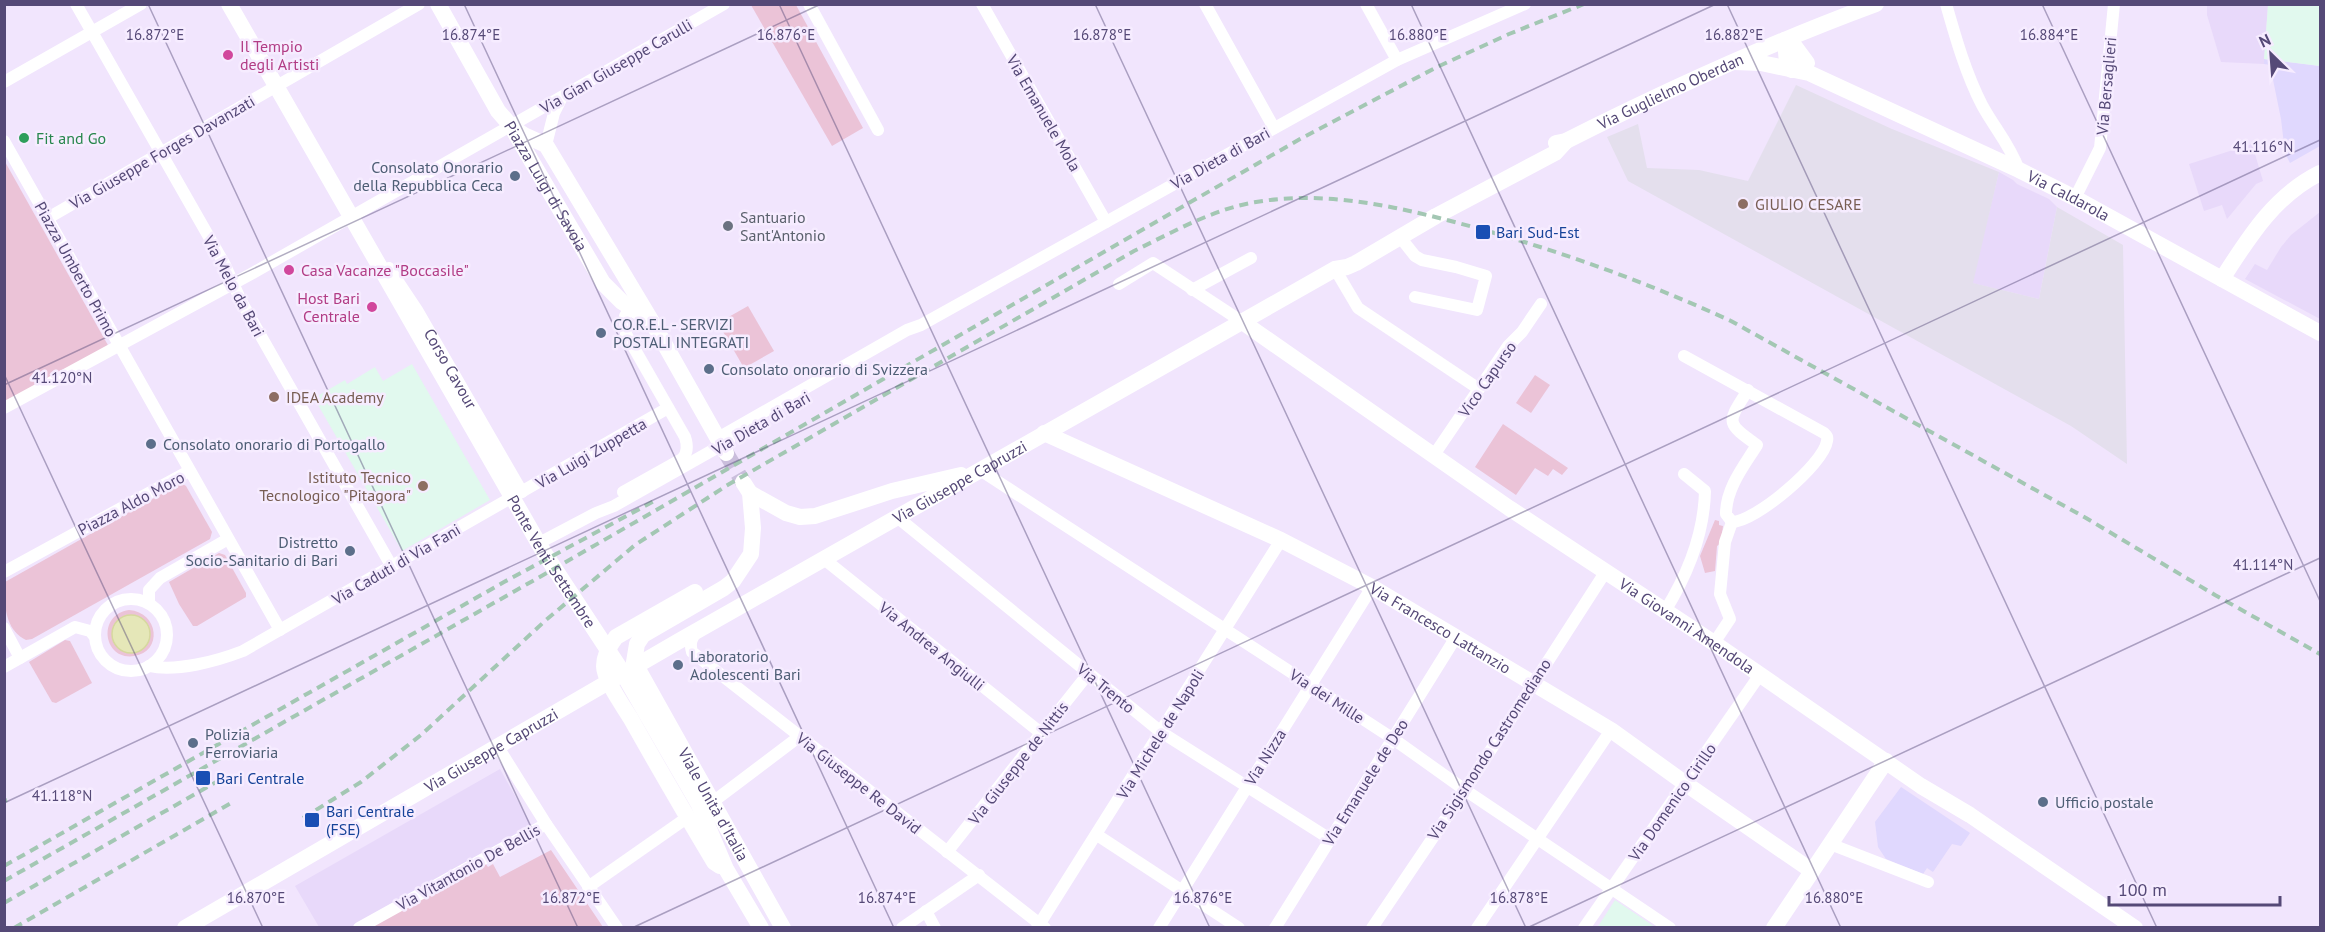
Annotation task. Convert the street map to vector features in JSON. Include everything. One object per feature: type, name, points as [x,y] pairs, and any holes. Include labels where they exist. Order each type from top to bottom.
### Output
[{"type":"main road","name":"Corso Cavour","points":[[229,4],[407,316]]},
{"type":"main road","points":[[438,4],[498,111],[511,126]]},
{"type":"main road","name":"Via Guglielmo Oberdan","points":[[1240,321],[1335,269],[1351,253],[1475,183],[1550,145],[1566,141],[1734,62],[1829,21],[1876,4]]},
{"type":"main road","points":[[1803,69],[1810,45],[1817,33],[1829,21]]},
{"type":"main road","points":[[1785,40],[1803,54],[1803,69]]},
{"type":"main road","points":[[1734,62],[1803,69]]},
{"type":"main road","name":"Via Caldarola","points":[[1803,69],[2075,198],[2320,333]]},
{"type":"main road","name":"Piazza Luigi di Savoia","points":[[511,126],[546,146],[622,272],[633,302]]},
{"type":"main road","name":"Piazza Luigi di Savoia","points":[[511,126],[603,283],[612,294],[633,302],[651,320],[726,453]]},
{"type":"main road","name":"Via Guglielmo Oberdan","points":[[1335,269],[1347,267],[1555,153],[1566,141]]},
{"type":"main road","points":[[2222,279],[2266,213],[2294,188],[2320,173]]},
{"type":"main road","name":"Ponte Venti Settembre","points":[[407,316],[543,551],[706,802]]},
{"type":"main road","name":"Via Giuseppe Capruzzi","points":[[185,927],[610,682],[638,670],[679,641],[1240,321]]},
{"type":"main road","name":"Via Giovanni Amendola","points":[[1240,321],[1509,508],[1714,643],[1886,761],[1970,814],[2128,926]]},
{"type":"main road","name":"Via Francesco Lattanzio","points":[[1044,434],[1281,540],[1372,587],[1611,730],[1812,871]]},
{"type":"main road","points":[[638,670],[637,644],[643,635],[724,588],[733,580],[751,554],[753,528],[747,488],[786,513],[800,517],[815,516],[892,491],[980,470]]},
{"type":"main road","name":"Viale Unità d'Italia","points":[[726,869],[714,862],[610,682],[604,666],[610,646],[623,632],[726,575],[737,573]]},
{"type":"main road","name":"Viale Unità d'Italia","points":[[638,670],[706,802],[783,927]]},
{"type":"main road","points":[[1774,927],[1886,761]]},
{"type":"main road","name":"Viale Unità d'Italia","points":[[706,802],[726,869],[761,927]]},
{"type":"street","name":"Via Melo da Bari","points":[[76,4],[225,265],[241,301],[392,567]]},
{"type":"street","points":[[4,82],[141,4]]},
{"type":"street","name":"Via Giuseppe Forges Davanzati","points":[[48,218],[419,4]]},
{"type":"street","name":"Via Gian Giuseppe Carulli","points":[[119,345],[351,217],[724,4]]},
{"type":"street","points":[[809,4],[878,130]]},
{"type":"street","name":"Via Emanuele Mola","points":[[982,4],[1106,222]]},
{"type":"street","points":[[1205,4],[1274,128]]},
{"type":"street","points":[[1366,4],[1397,60]]},
{"type":"street","name":"Via Dieta di Bari","points":[[718,438],[907,330],[921,325],[1397,60],[1525,4]]},
{"type":"street","points":[[1946,4],[1973,86],[1983,107],[2012,149],[2019,170]]},
{"type":"street","name":"Via Bersaglieri","points":[[2075,198],[2100,148],[2114,4]]},
{"type":"street","points":[[546,146],[554,113],[562,98]]},
{"type":"street","name":"Piazza Umberto Primo","points":[[4,141],[119,345],[4,408]]},
{"type":"street","points":[[1400,237],[1415,256],[1422,260],[1486,276],[1477,310],[1415,297]]},
{"type":"street","name":"Corso Cavour","points":[[370,252],[386,264],[417,310],[517,495]]},
{"type":"street","points":[[1192,290],[1251,258]]},
{"type":"street","points":[[1119,284],[1153,263],[1240,321]]},
{"type":"street","points":[[1335,269],[1358,308],[1479,389]]},
{"type":"street","points":[[603,283],[616,287],[621,284],[622,272]]},
{"type":"street","points":[[633,302],[625,316],[626,334],[668,408]]},
{"type":"street","name":"Vico Capurso","points":[[1434,455],[1541,304]]},
{"type":"street","name":"Via Dieta di Bari","points":[[517,495],[539,543],[654,485],[895,345],[914,333],[921,325]]},
{"type":"street","points":[[119,345],[189,471]]},
{"type":"street","points":[[1684,356],[1824,433],[1827,437],[1827,443],[1817,459],[1773,502],[1747,519],[1732,522]]},
{"type":"street","points":[[1732,522],[1726,514],[1728,499],[1735,479],[1757,445],[1735,429],[1731,417],[1748,390]]},
{"type":"street","name":"Via Dieta di Bari","points":[[596,513],[610,500],[687,454],[685,437],[668,408]]},
{"type":"street","name":"Via Luigi Zuppetta","points":[[517,495],[668,408]]},
{"type":"street","name":"Via dei Mille","points":[[980,470],[1311,684],[1671,927]]},
{"type":"street","name":"Piazza Aldo Moro","points":[[4,572],[189,471],[280,630]]},
{"type":"street","points":[[1665,611],[1687,573],[1705,515],[1705,490],[1684,474]]},
{"type":"street","name":"Via Caduti di Via Fani","points":[[280,630],[517,495]]},
{"type":"street","name":"Via Trento","points":[[897,517],[1161,732],[1330,839]]},
{"type":"street","points":[[1714,643],[1730,619],[1720,594],[1725,542],[1732,522]]},
{"type":"street","points":[[149,603],[150,590],[160,578],[228,539]]},
{"type":"street","name":"Via Michele de Napoli","points":[[1041,926],[1281,540]]},
{"type":"street","name":"Via Andrea Angiulli","points":[[824,559],[1041,733]]},
{"type":"street","name":"Via Sigismondo Castromediano","points":[[1372,927],[1465,790],[1606,571]]},
{"type":"street","name":"Via Nizza","points":[[1159,927],[1372,587]]},
{"type":"street","points":[[4,667],[71,629],[90,631],[100,654],[117,669],[139,670],[150,666],[163,653],[168,634],[163,616],[149,603],[130,598],[113,603],[107,608],[97,621],[94,637]]},
{"type":"street","points":[[4,628],[20,658]]},
{"type":"street","points":[[150,666],[159,669],[220,660],[243,651],[280,630]]},
{"type":"street","name":"Via Giuseppe Re David","points":[[698,630],[690,645],[692,652],[979,875],[1041,926]]},
{"type":"street","name":"Via Emanuele de Deo","points":[[1275,927],[1456,637]]},
{"type":"street","name":"Via Giuseppe de Nittis","points":[[947,852],[1088,674]]},
{"type":"street","name":"Via Domenico Cirillo","points":[[1584,927],[1686,784],[1759,676]]},
{"type":"street","points":[[1478,927],[1611,730]]},
{"type":"street","points":[[706,802],[800,736]]},
{"type":"street","points":[[498,747],[546,824],[616,927]]},
{"type":"street","points":[[588,887],[687,817]]},
{"type":"street","name":"Via Vitantonio De Bellis","points":[[359,927],[546,824]]},
{"type":"street","points":[[1097,835],[1239,927]]},
{"type":"street","points":[[1830,844],[1928,882]]},
{"type":"street","points":[[902,927],[979,875]]},
{"type":"street","points":[[926,911],[935,927]]},
{"type":"shaded area","points":[[751,5],[796,5],[863,128],[832,146]]},
{"type":"shaded area","points":[[2207,5],[2268,5],[2264,64],[2221,62],[2207,15]]},
{"type":"shaded area","points":[[2268,5],[2320,5],[2320,66],[2264,59]]},
{"type":"shaded area","points":[[2264,59],[2320,66],[2320,146],[2290,163],[2285,153],[2270,65],[2264,64]]},
{"type":"shaded area","points":[[1796,85],[1892,129],[1999,172],[1973,283],[2039,299],[2057,207],[2123,245],[2127,464],[2071,426],[1628,181],[1607,137],[1638,124],[1647,168],[1699,170],[1748,181]]},
{"type":"shaded area","points":[[2252,144],[2263,181],[2256,184],[2227,219],[2222,205],[2204,211],[2189,164]]},
{"type":"shaded area","points":[[4,160],[109,347],[4,404]]},
{"type":"shaded area","points":[[1999,172],[2017,184],[2049,199],[2057,207],[2039,299],[1972,283]]},
{"type":"shaded area","points":[[2320,212],[2320,319],[2245,279],[2255,264],[2267,270],[2291,235]]},
{"type":"shaded area","points":[[748,306],[774,351],[744,368],[718,323]]},
{"type":"shaded area","points":[[412,364],[490,500],[402,551],[314,398],[345,380],[347,384],[375,367],[383,381]]},
{"type":"shaded area","points":[[1535,375],[1550,385],[1531,413],[1516,403]]},
{"type":"shaded area","points":[[1503,424],[1568,468],[1562,475],[1553,469],[1548,476],[1535,468],[1516,495],[1475,467]]},
{"type":"shaded area","points":[[181,483],[186,486],[212,532],[210,539],[32,639],[26,640],[13,629],[5,607],[5,582]]},
{"type":"shaded area","points":[[1715,520],[1723,526],[1721,543],[1717,546],[1715,571],[1705,573],[1700,556]]},
{"type":"shaded area","points":[[219,553],[225,555],[246,597],[197,626],[193,626],[169,582]]},
{"type":"shaded area","points":[[129,610],[147,617],[154,632],[150,647],[143,653],[124,656],[116,652],[111,645],[108,628],[119,614]],"holes":[[[123,617],[149,634],[146,644],[133,652],[123,651],[113,639],[115,623]]]},
{"type":"shaded area","points":[[131,615],[144,621],[150,634],[144,647],[131,653],[118,647],[112,634],[118,621]]},
{"type":"shaded area","points":[[65,640],[70,641],[92,683],[56,703],[52,702],[29,662]]},
{"type":"shaded area","points":[[500,769],[532,826],[351,927],[319,927],[295,886]]},
{"type":"shaded area","points":[[1901,787],[1970,833],[1961,846],[1952,844],[1933,872],[1927,868],[1923,874],[1886,859],[1878,847],[1875,822]]},
{"type":"shaded area","points":[[551,850],[603,927],[368,928],[485,863],[488,867],[493,864],[500,877]]},
{"type":"shaded area","points":[[1615,900],[1655,927],[1597,928]]},
{"type":"tunnel","points":[[726,453],[743,482]]},
{"type":"railway","points":[[4,881],[559,566],[1300,139],[1437,67],[1509,34],[1584,4]]},
{"type":"railway","points":[[303,818],[361,782],[421,735],[546,620],[635,545],[726,486],[1134,251],[1224,210],[1256,202],[1285,199],[1314,198],[1372,204],[1456,223],[1515,239],[1578,260],[1701,307],[1731,321],[2086,518],[2320,654]]},
{"type":"railway","points":[[4,866],[504,582],[658,499]]},
{"type":"railway","points":[[4,903],[218,781]]},
{"type":"railway","points":[[14,928],[231,803]]},
{"type":"place","name":"Il Tempio degli Artisti","points":[[228,55]]},
{"type":"place","name":"Fit and Go","points":[[24,138]]},
{"type":"place","name":"Consolato Onorario della Repubblica Ceca","points":[[515,176]]},
{"type":"place","name":"GIULIO CESARE","points":[[1743,204]]},
{"type":"place","name":"Santuario Sant'Antonio","points":[[728,226]]},
{"type":"place","name":"Bari Sud-Est","points":[[1483,232]]},
{"type":"place","name":"Casa Vacanze \"Boccasile\"","points":[[289,270]]},
{"type":"place","name":"Host Bari Centrale","points":[[372,307]]},
{"type":"place","name":"CO.R.E.L - SERVIZI POSTALI INTEGRATI","points":[[601,333]]},
{"type":"place","name":"Consolato onorario di Svizzera","points":[[709,369]]},
{"type":"place","name":"IDEA Academy","points":[[274,397]]},
{"type":"place","name":"Consolato onorario di Portogallo","points":[[151,444]]},
{"type":"place","name":"Istituto Tecnico Tecnologico \"Pitagora\"","points":[[423,486]]},
{"type":"place","name":"Distretto Socio-Sanitario di Bari","points":[[350,551]]},
{"type":"place","name":"Laboratorio Adolescenti Bari","points":[[678,665]]},
{"type":"place","name":"Polizia Ferroviaria","points":[[193,743]]},
{"type":"place","name":"Bari Centrale","points":[[203,778]]},
{"type":"place","name":"Ufficio postale","points":[[2043,802]]},
{"type":"place","name":"Bari Centrale (FSE)","points":[[312,820]]}]
